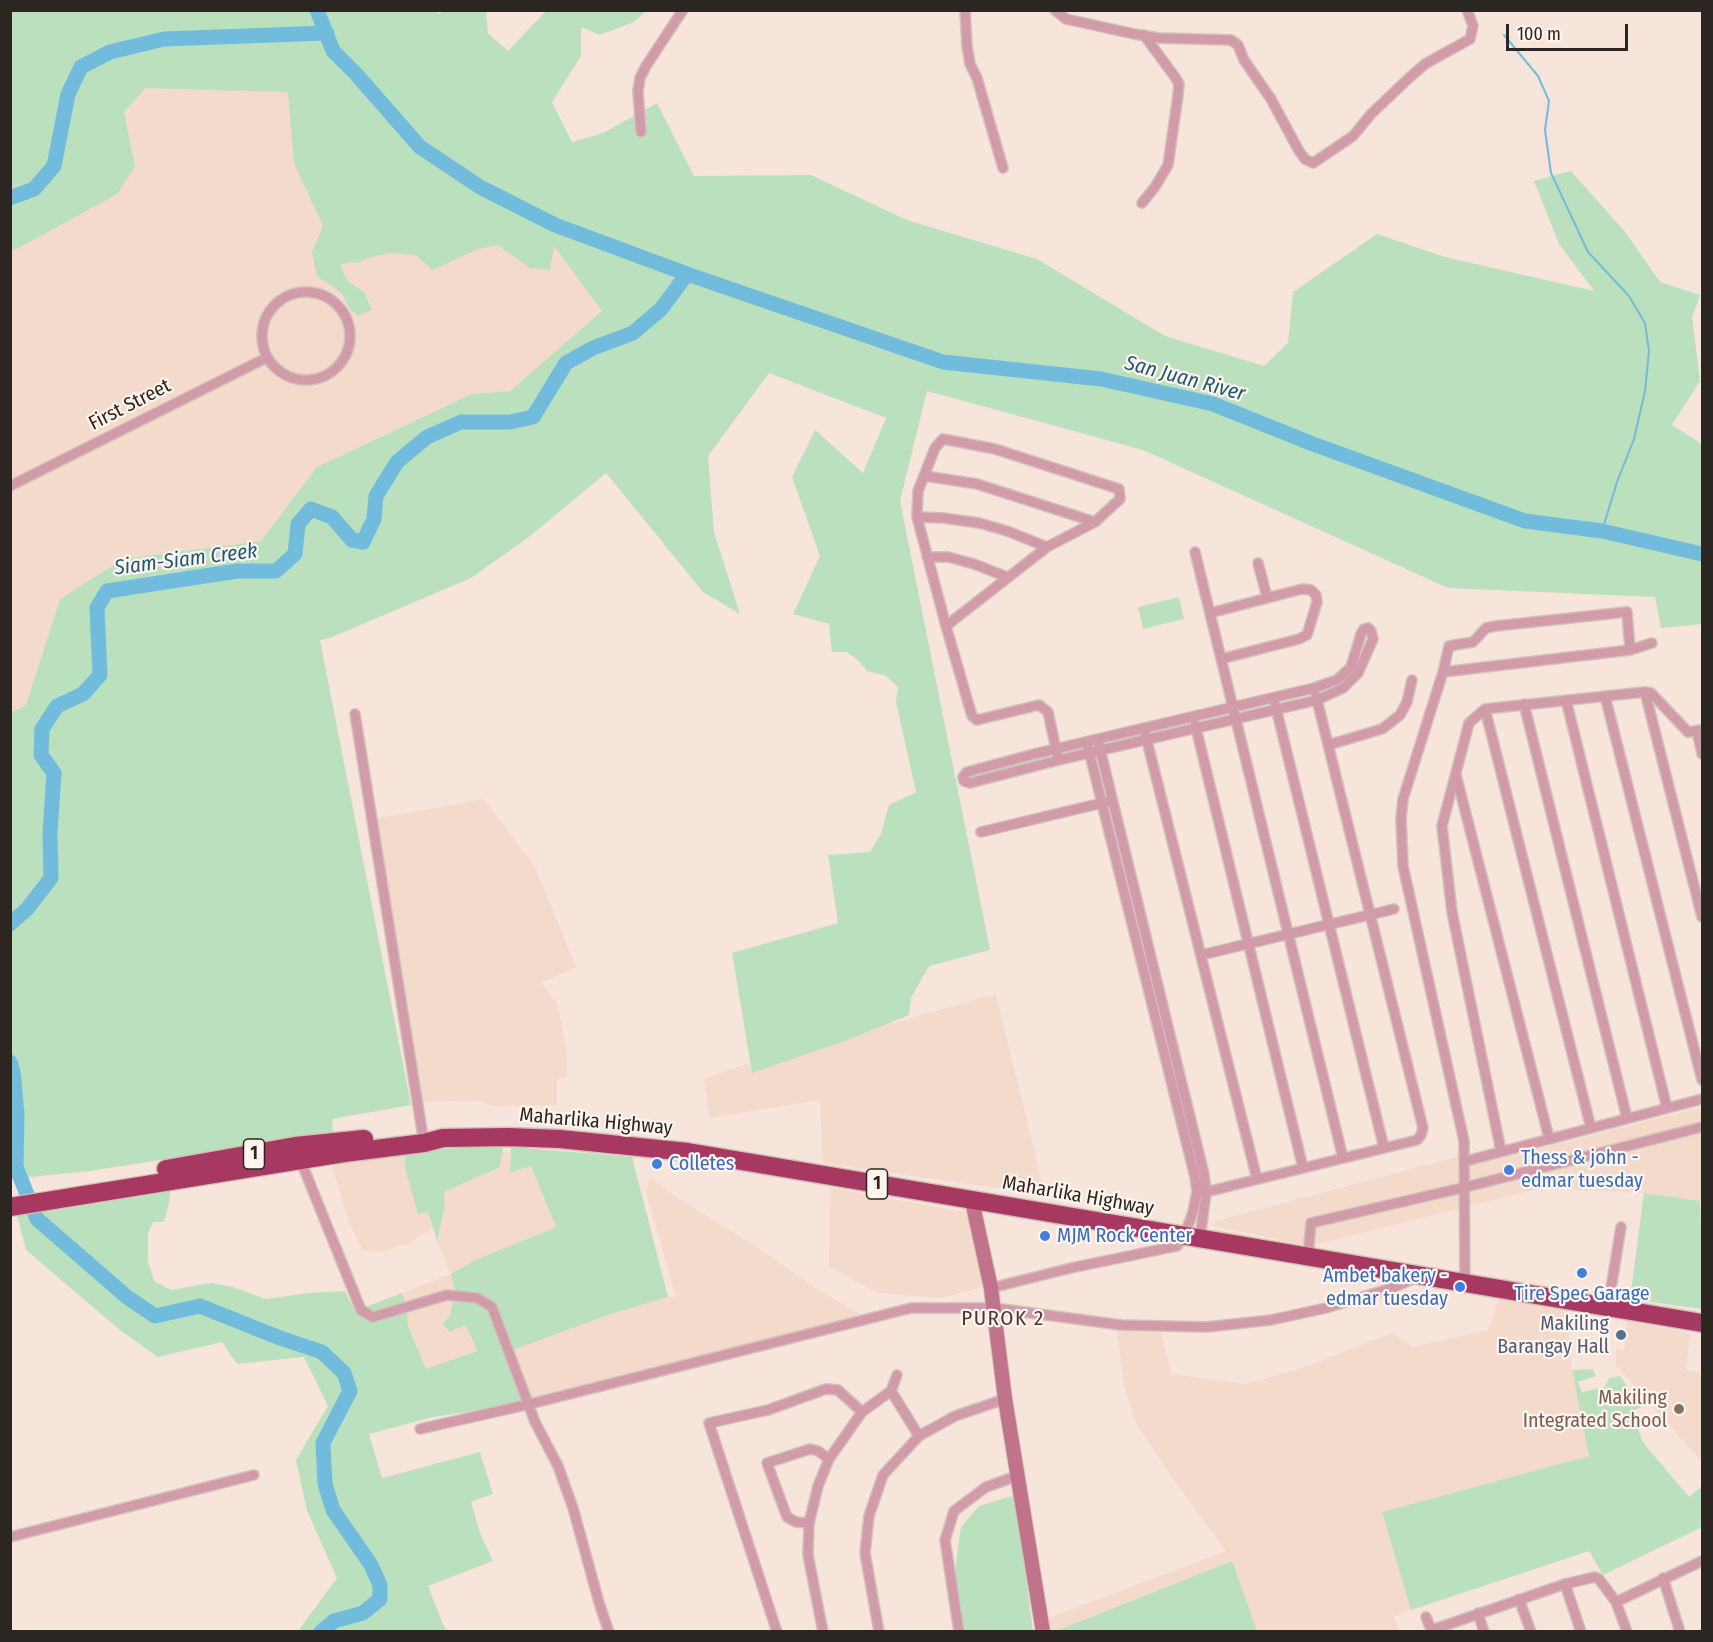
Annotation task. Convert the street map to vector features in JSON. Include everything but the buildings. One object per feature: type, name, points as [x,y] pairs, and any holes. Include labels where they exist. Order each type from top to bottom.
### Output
[{"type":"highway","name":"Maharlika Highway","points":[[10,1207],[66,1191],[295,1146],[343,1140],[522,1137],[688,1152],[1702,1323]]},
{"type":"highway","name":"Maharlika Highway","points":[[10,1194],[66,1191],[300,1159],[424,1139]]},
{"type":"street","points":[[641,132],[638,91],[640,78],[683,10]]},
{"type":"street","points":[[965,10],[966,46],[970,64],[1003,168]]},
{"type":"street","points":[[1055,10],[1066,19],[1144,35],[1231,40],[1238,45],[1244,60],[1271,99],[1299,151],[1305,159],[1312,163],[1353,136],[1371,114],[1425,64],[1470,39],[1473,26],[1467,10]]},
{"type":"street","points":[[1142,203],[1168,165],[1179,84],[1144,35]]},
{"type":"street","points":[[307,291],[327,296],[342,309],[350,328],[350,344],[344,359],[334,372],[320,379],[304,381],[282,375],[266,358],[261,340],[263,321],[273,305],[289,294],[307,291]]},
{"type":"street","name":"First Street","points":[[10,486],[266,358]]},
{"type":"street","points":[[946,626],[1047,547],[1095,522],[1120,499],[1119,489],[995,449],[943,440],[935,448],[918,491],[917,517],[946,626],[972,716],[977,720],[1039,705],[1048,712],[1059,760]]},
{"type":"street","points":[[925,476],[976,484],[1095,522]]},
{"type":"street","points":[[917,517],[979,523],[1047,547]]},
{"type":"street","points":[[1195,552],[1343,1158]]},
{"type":"street","points":[[927,557],[948,557],[1007,577]]},
{"type":"street","points":[[1258,563],[1267,597]]},
{"type":"street","points":[[1210,613],[1302,589],[1311,590],[1316,595],[1317,602],[1307,635],[1221,659]]},
{"type":"street","points":[[1465,1284],[1466,1161],[1464,1141],[1403,866],[1401,819],[1403,799],[1449,646],[1473,642],[1486,628],[1496,626],[1627,612],[1630,650]]},
{"type":"street","points":[[1368,628],[1371,631],[1372,639],[1358,673],[1343,688],[1317,700],[1090,752],[970,783],[964,782],[963,777],[967,772],[1087,742],[1314,688],[1336,680],[1351,667],[1361,633],[1368,628]]},
{"type":"street","points":[[1443,672],[1630,650],[1652,643]]},
{"type":"street","points":[[1328,745],[1382,729],[1400,715],[1407,702],[1412,680]]},
{"type":"street","points":[[1201,1192],[1417,1140],[1423,1128],[1314,688]]},
{"type":"street","points":[[1501,1151],[1451,901],[1442,826],[1469,723],[1485,709],[1645,692],[1651,693],[1688,732],[1700,731],[1702,754]]},
{"type":"street","points":[[1645,692],[1702,917]]},
{"type":"street","points":[[1605,696],[1702,1080]]},
{"type":"street","points":[[1273,698],[1384,1148]]},
{"type":"street","points":[[1566,700],[1667,1108]]},
{"type":"street","points":[[1524,704],[1627,1118]]},
{"type":"street","points":[[1485,709],[1591,1128]]},
{"type":"street","points":[[355,714],[424,1139]]},
{"type":"street","points":[[1194,717],[1302,1168]]},
{"type":"street","points":[[1144,729],[1257,1179]]},
{"type":"street","points":[[1098,740],[1107,802]]},
{"type":"street","points":[[1087,742],[1107,802],[1204,1174],[1192,1238]]},
{"type":"street","points":[[1455,773],[1549,1138]]},
{"type":"street","points":[[981,832],[1107,802]]},
{"type":"street","points":[[1201,955],[1394,909]]},
{"type":"street","points":[[1466,1161],[1702,1099]]},
{"type":"street","points":[[1308,1257],[1311,1223],[1466,1187],[1702,1127]]},
{"type":"street","points":[[300,1159],[361,1310],[373,1317],[447,1294],[477,1298],[492,1307],[536,1422],[558,1466],[573,1508],[609,1632]]},
{"type":"street","points":[[1192,1238],[1193,1212],[1201,1192]]},
{"type":"street","points":[[972,1201],[992,1288],[1005,1399],[1043,1632]]},
{"type":"street","points":[[1608,1307],[1622,1227]]},
{"type":"street","points":[[992,1288],[1071,1268],[1177,1246],[1192,1238]]},
{"type":"street","points":[[420,1429],[530,1404],[911,1308],[994,1308],[1121,1325],[1207,1327],[1271,1320],[1326,1308],[1392,1288],[1420,1276]]},
{"type":"street","points":[[823,1632],[808,1555],[809,1523],[818,1486],[828,1459],[862,1412],[891,1391],[897,1375]]},
{"type":"street","points":[[777,1632],[709,1423],[768,1410],[826,1389],[838,1390],[862,1412]]},
{"type":"street","points":[[891,1391],[919,1436]]},
{"type":"street","points":[[879,1632],[865,1554],[868,1516],[884,1475],[919,1436],[955,1416],[1005,1399]]},
{"type":"street","points":[[809,1523],[796,1522],[787,1517],[767,1463],[810,1449],[818,1451],[828,1459]]},
{"type":"street","points":[[10,1537],[254,1475]]},
{"type":"street","points":[[958,1632],[945,1540],[954,1511],[986,1487],[1017,1476]]},
{"type":"street","points":[[1616,1602],[1702,1561]]},
{"type":"street","points":[[1426,1617],[1432,1631],[1519,1599],[1594,1577],[1599,1579],[1616,1602],[1627,1632]]},
{"type":"street","points":[[1663,1578],[1680,1632]]},
{"type":"street","points":[[1565,1584],[1581,1632]]},
{"type":"street","points":[[1519,1599],[1531,1632]]},
{"type":"street","points":[[1478,1613],[1484,1632]]},
{"type":"shaded area","points":[[11,11],[297,11],[554,245],[602,311],[510,391],[472,394],[317,467],[261,541],[123,559],[60,599],[26,705],[11,713]]},
{"type":"shaded area","points":[[484,799],[535,867],[576,967],[541,983],[557,1003],[567,1051],[567,1077],[557,1079],[557,1105],[497,1106],[488,1105],[482,1101],[422,1102],[408,1004],[369,820]]},
{"type":"shaded area","points":[[996,994],[1045,1195],[823,1163],[820,1100],[709,1118],[704,1079],[749,1063],[752,1072],[891,1024]]},
{"type":"shaded area","points":[[1702,1107],[1702,1201],[1644,1193],[1573,1190],[1570,1181],[1310,1246],[1213,1226],[1216,1221],[1453,1158],[1460,1151],[1475,1165]]},
{"type":"shaded area","points":[[405,1152],[419,1214],[428,1212],[433,1228],[409,1243],[377,1253],[362,1249],[349,1222],[330,1161]]},
{"type":"shaded area","points":[[503,1152],[510,1152],[510,1173],[531,1166],[556,1227],[475,1260],[451,1274],[437,1241],[445,1205],[444,1192],[499,1169]]},
{"type":"shaded area","points":[[650,1177],[673,1195],[761,1250],[820,1291],[861,1314],[859,1319],[531,1402],[514,1350],[605,1316],[668,1297],[676,1297],[646,1192]]},
{"type":"shaded area","points":[[831,1188],[970,1213],[976,1224],[983,1287],[941,1298],[878,1293],[829,1267]]},
{"type":"shaded area","points":[[451,1274],[455,1292],[450,1316],[466,1324],[477,1351],[426,1369],[408,1326],[407,1308],[402,1293]]},
{"type":"shaded area","points":[[1500,1298],[1567,1310],[1572,1370],[1589,1456],[1382,1512],[1411,1610],[1394,1617],[1399,1631],[1257,1631],[1231,1561],[1056,1631],[1050,1631],[1049,1618],[1226,1551],[1136,1423],[1124,1386],[1117,1330],[1161,1333],[1171,1374],[1248,1384],[1308,1366],[1392,1333],[1413,1347],[1488,1330]]},
{"type":"shaded area","points":[[1627,1321],[1690,1333],[1686,1370],[1702,1373],[1702,1462],[1616,1365],[1616,1349],[1624,1350]]},
{"type":"green space","points":[[434,10],[439,14],[443,11],[486,11],[488,33],[508,51],[546,11],[646,11],[634,22],[600,35],[581,27],[581,56],[552,102],[572,142],[603,133],[657,103],[694,176],[811,175],[907,220],[1037,259],[1165,336],[1264,366],[1288,343],[1293,292],[1377,234],[1445,257],[1594,291],[1559,244],[1534,181],[1571,171],[1626,233],[1660,282],[1700,295],[1692,317],[1700,381],[1672,425],[1702,444],[1702,624],[1661,628],[1655,597],[1448,588],[1143,450],[927,391],[900,501],[990,950],[929,966],[911,998],[909,1015],[848,1040],[752,1073],[732,953],[838,923],[828,855],[870,852],[881,834],[889,805],[916,792],[896,702],[898,687],[886,676],[867,671],[847,652],[832,652],[829,624],[793,614],[820,556],[792,477],[815,430],[863,473],[886,418],[769,373],[708,456],[714,532],[740,614],[703,592],[606,473],[529,537],[471,578],[330,638],[320,640],[411,1105],[332,1119],[333,1133],[90,1171],[11,1179],[11,713],[26,705],[60,599],[123,559],[261,541],[317,467],[472,394],[510,391],[602,311],[554,246],[550,270],[530,268],[498,245],[478,249],[432,270],[416,255],[391,253],[370,257],[357,263],[350,262],[340,265],[347,281],[364,292],[372,310],[358,316],[350,309],[342,293],[317,276],[312,253],[323,226],[294,163],[288,92],[145,88],[124,112],[135,167],[117,194],[11,252],[11,11]]},
{"type":"green space","points":[[1179,597],[1184,619],[1143,629],[1138,607]]},
{"type":"green space","points":[[502,1145],[503,1152],[499,1168],[444,1192],[445,1205],[437,1241],[428,1212],[418,1214],[405,1168],[405,1152]]},
{"type":"green space","points":[[511,1147],[632,1157],[668,1297],[605,1316],[508,1352],[526,1400],[510,1406],[433,1417],[369,1434],[382,1478],[480,1452],[493,1494],[471,1502],[480,1533],[493,1561],[428,1586],[446,1631],[298,1631],[337,1578],[307,1511],[296,1460],[328,1406],[304,1357],[237,1364],[222,1342],[158,1357],[121,1331],[26,1250],[16,1211],[171,1187],[164,1222],[153,1222],[148,1233],[148,1261],[154,1281],[171,1290],[211,1283],[233,1287],[266,1299],[345,1291],[355,1311],[402,1293],[407,1308],[408,1326],[426,1369],[477,1351],[466,1325],[449,1332],[443,1323],[450,1316],[455,1292],[451,1274],[475,1260],[556,1227],[531,1166],[510,1173]]},
{"type":"green space","points":[[1644,1193],[1700,1201],[1702,1309],[1630,1299]]},
{"type":"green space","points":[[1593,1369],[1596,1376],[1578,1382],[1582,1392],[1605,1387],[1609,1378],[1620,1376],[1641,1407],[1633,1411],[1642,1441],[1689,1497],[1702,1486],[1702,1527],[1603,1575],[1589,1551],[1411,1610],[1382,1512],[1589,1456],[1572,1370]]},
{"type":"green space","points":[[1015,1495],[1033,1631],[964,1631],[955,1571],[961,1527],[979,1506]]},
{"type":"green space","points":[[1232,1561],[1257,1631],[1056,1631]]},
{"type":"waterway","name":"San Juan River","points":[[317,10],[333,51],[420,147],[480,187],[555,225],[687,274],[943,362],[1101,379],[1213,404],[1313,444],[1525,521],[1602,531],[1702,554]]},
{"type":"waterway","name":"San Juan River","points":[[10,198],[34,189],[54,166],[68,94],[81,67],[110,52],[164,39],[327,33]]},
{"type":"waterway","points":[[1504,35],[1538,76],[1549,101],[1545,130],[1551,173],[1588,252],[1629,296],[1645,323],[1649,351],[1645,391],[1634,439],[1617,482],[1602,531]]},
{"type":"waterway","name":"Siam-Siam Creek","points":[[10,924],[27,909],[51,878],[50,833],[54,773],[41,755],[42,729],[57,706],[83,694],[100,675],[97,608],[107,591],[237,571],[276,571],[295,554],[298,524],[311,509],[332,517],[352,540],[363,542],[374,519],[376,496],[397,462],[427,437],[461,422],[510,422],[533,417],[566,363],[593,348],[633,333],[661,309],[687,274]]},
{"type":"waterway","name":"Siam-Siam Creek","points":[[10,1062],[17,1114],[16,1167],[37,1219],[127,1297],[155,1316],[200,1306],[322,1352],[344,1373],[350,1391],[323,1443],[325,1484],[333,1510],[371,1565],[380,1585],[380,1599],[363,1613],[334,1621],[321,1632]]},
{"type":"place","name":"Colletes","points":[[657,1164]]},
{"type":"place","name":"Thess & john - edmar tuesday","points":[[1509,1170]]},
{"type":"place","name":"MJM Rock Center","points":[[1045,1236]]},
{"type":"place","name":"Tire Spec Garage","points":[[1582,1273]]},
{"type":"place","name":"Ambet bakery - edmar tuesday","points":[[1460,1287]]},
{"type":"place","name":"Makiling Barangay Hall","points":[[1621,1335]]},
{"type":"place","name":"Makiling Integrated School","points":[[1679,1409]]},
{"type":"district","name":"PUROK 2","points":[[1003,1319]]}]
